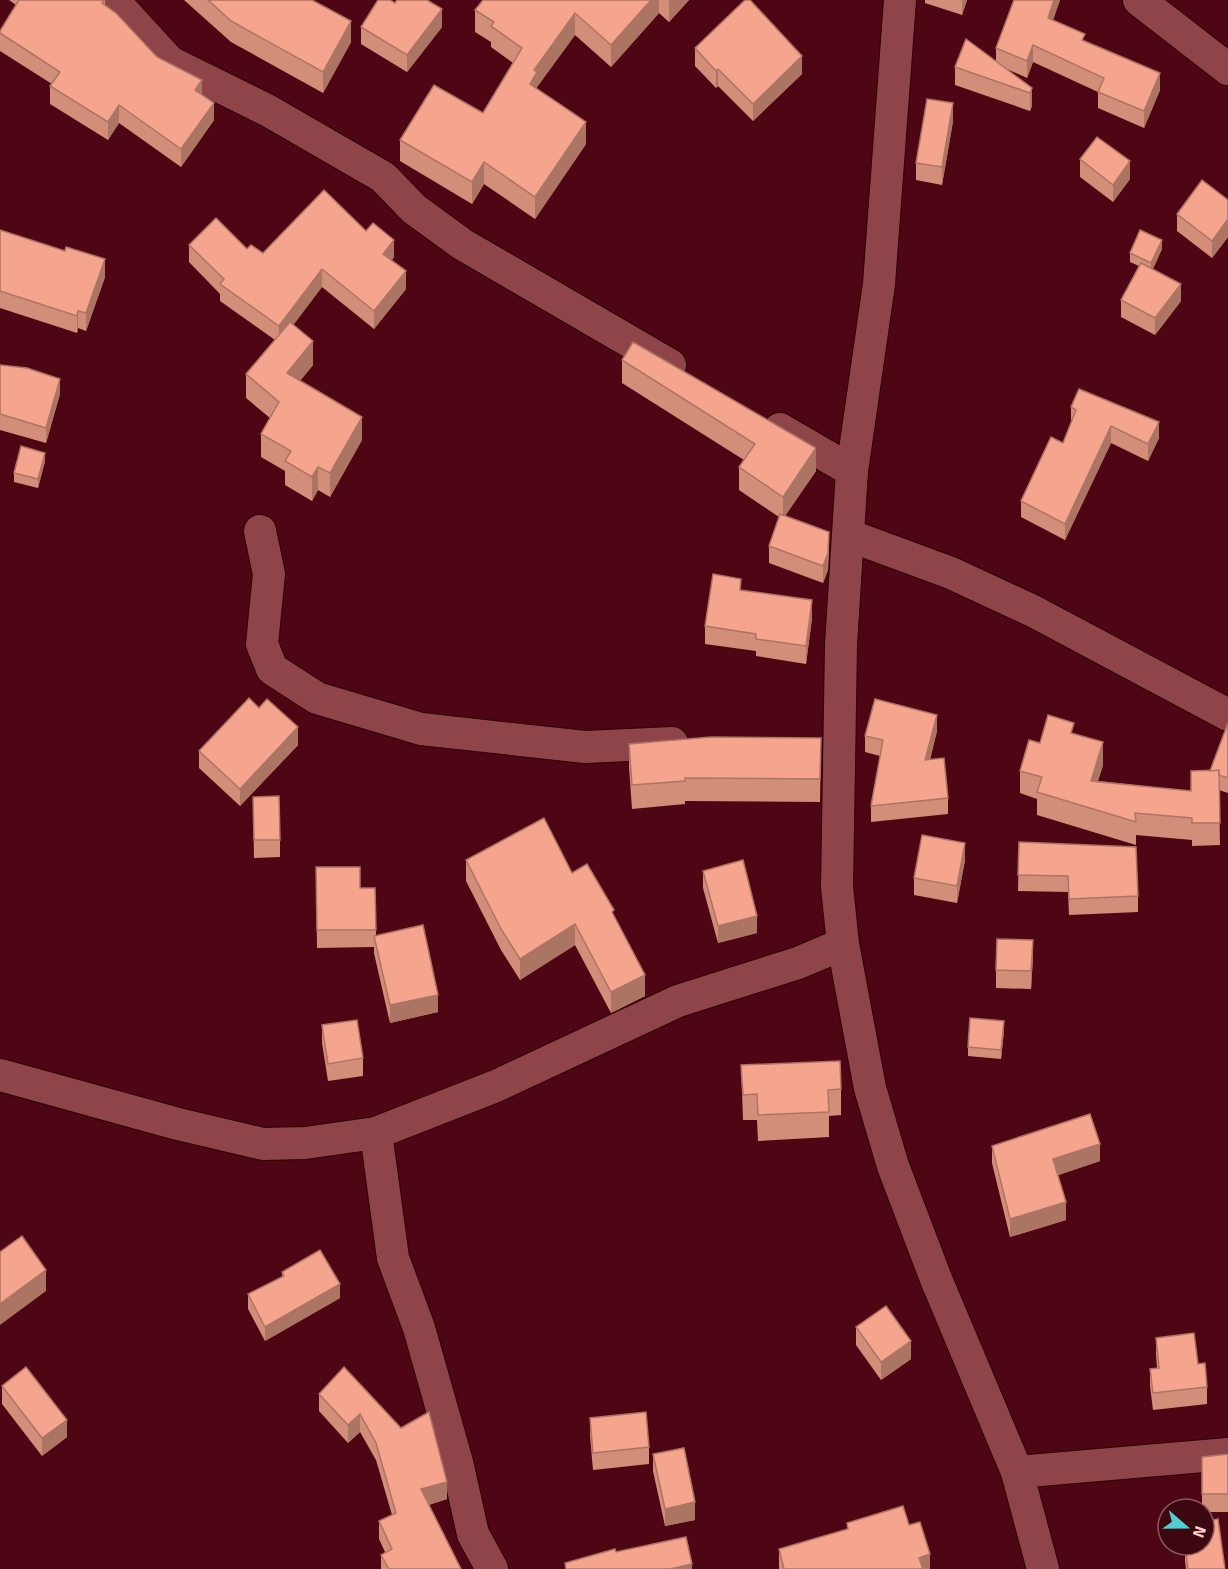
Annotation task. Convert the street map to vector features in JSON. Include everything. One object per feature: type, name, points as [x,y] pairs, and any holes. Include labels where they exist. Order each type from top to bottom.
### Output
[{"type":"street","points":[[113,0],[170,62],[267,110],[383,177],[414,208],[462,244],[698,381]]},
{"type":"street","points":[[900,0],[879,284],[852,471],[841,645],[837,887],[843,944],[870,1088],[893,1166],[936,1279],[1017,1472],[1043,1569]]},
{"type":"street","points":[[1139,0],[1228,69]]},
{"type":"street","points":[[760,417],[852,471]]},
{"type":"street","points":[[260,531],[269,574],[262,644],[272,669],[317,698],[421,729],[585,747],[706,742]]},
{"type":"street","points":[[848,535],[951,573],[1033,611],[1228,715]]},
{"type":"street","points":[[807,743],[840,743]]},
{"type":"street","points":[[0,1075],[178,1124],[263,1144],[305,1143],[376,1132],[496,1086],[678,1001],[798,963],[843,944]]},
{"type":"street","points":[[376,1132],[393,1258],[419,1328],[457,1462],[473,1534],[492,1569]]},
{"type":"street","points":[[1017,1472],[1228,1454]]},
{"type":"building","points":[[19,0],[104,0],[102,3],[116,13],[157,57],[202,80],[195,90],[214,103],[181,149],[119,105],[108,122],[50,86],[60,72],[0,33]]},
{"type":"building","points":[[208,0],[312,0],[351,21],[323,72],[231,21]]},
{"type":"building","points":[[378,0],[390,0],[395,3],[397,0],[427,0],[442,9],[407,55],[361,27]]},
{"type":"building","points":[[483,0],[651,0],[611,45],[575,13],[534,70],[537,72],[530,84],[586,122],[535,197],[484,162],[472,182],[400,140],[434,85],[483,113],[522,48],[491,26],[494,22],[475,10]]},
{"type":"building","points":[[745,0],[750,0],[802,56],[753,104],[718,69],[716,71],[695,48]]},
{"type":"building","points":[[1014,0],[1054,0],[1048,18],[1085,34],[1082,40],[1160,73],[1144,111],[1098,92],[1104,78],[1033,45],[1027,61],[996,48]]},
{"type":"building","points":[[966,39],[1032,88],[1030,93],[955,67]]},
{"type":"building","points":[[927,99],[953,103],[942,167],[916,163]]},
{"type":"building","points":[[1097,137],[1130,161],[1113,185],[1080,159]]},
{"type":"building","points":[[1202,180],[1228,200],[1228,219],[1212,241],[1177,214]]},
{"type":"building","points":[[324,190],[366,231],[373,223],[394,240],[383,254],[406,271],[374,311],[322,269],[279,326],[220,284],[224,279],[189,245],[216,218],[247,249],[251,245],[263,253]]},
{"type":"building","points":[[0,230],[65,251],[66,247],[105,259],[86,313],[78,311],[77,316],[0,291]]},
{"type":"building","points":[[1140,230],[1162,240],[1151,263],[1130,253]]},
{"type":"building","points":[[1141,263],[1181,284],[1155,318],[1121,300]]},
{"type":"building","points":[[290,322],[313,341],[287,373],[362,417],[330,473],[318,467],[312,477],[285,461],[291,451],[261,434],[279,402],[246,374]]},
{"type":"building","points":[[633,342],[816,448],[783,497],[739,467],[755,444],[622,360]]},
{"type":"building","points":[[0,365],[27,368],[60,379],[46,428],[0,414]]},
{"type":"building","points":[[1079,389],[1159,422],[1148,444],[1111,426],[1065,524],[1021,501],[1051,437],[1063,443],[1076,410],[1071,407]]},
{"type":"building","points":[[21,446],[45,453],[38,479],[14,473]]},
{"type":"building","points":[[780,514],[829,532],[828,553],[823,566],[769,546]]},
{"type":"building","points":[[713,574],[741,579],[740,590],[812,600],[806,646],[756,639],[756,634],[705,626]]},
{"type":"building","points":[[249,698],[259,708],[267,699],[298,727],[240,789],[199,751]]},
{"type":"building","points":[[875,699],[937,715],[925,760],[944,758],[948,798],[871,806],[883,740],[865,736]]},
{"type":"building","points":[[1048,715],[1074,723],[1071,733],[1103,742],[1091,781],[1191,791],[1191,771],[1219,770],[1220,823],[1192,823],[1192,818],[1135,813],[1136,822],[1037,792],[1042,777],[1020,771],[1029,740],[1040,743]]},
{"type":"building","points":[[1228,723],[1228,778],[1219,775],[1219,770],[1210,771]]},
{"type":"building","points":[[711,737],[821,738],[820,779],[685,778],[685,781],[632,785],[629,744]]},
{"type":"building","points":[[279,796],[280,840],[254,840],[253,797]]},
{"type":"building","points":[[544,818],[572,873],[587,864],[614,910],[612,912],[645,975],[611,992],[575,924],[520,959],[501,929],[466,860]]},
{"type":"building","points":[[922,835],[965,843],[957,886],[914,878]]},
{"type":"building","points":[[1019,842],[1136,847],[1138,896],[1069,899],[1068,876],[1018,875]]},
{"type":"building","points":[[743,860],[757,916],[718,926],[703,871]]},
{"type":"building","points":[[316,867],[360,867],[360,888],[375,888],[376,930],[317,930]]},
{"type":"building","points":[[423,925],[438,995],[390,1005],[374,936]]},
{"type":"building","points":[[997,939],[1033,940],[1031,971],[996,970]]},
{"type":"building","points":[[970,1018],[1004,1021],[1001,1050],[968,1047]]},
{"type":"building","points":[[357,1020],[363,1058],[328,1064],[322,1025]]},
{"type":"building","points":[[840,1061],[841,1089],[828,1090],[829,1112],[758,1115],[757,1094],[743,1095],[741,1065]]},
{"type":"building","points":[[1090,1114],[1100,1144],[1053,1159],[1066,1202],[1010,1219],[992,1146]]},
{"type":"building","points":[[22,1236],[46,1270],[0,1304],[0,1252]]},
{"type":"building","points":[[320,1250],[340,1284],[265,1327],[248,1294],[284,1276],[282,1272]]},
{"type":"building","points":[[886,1306],[911,1341],[881,1362],[856,1327]]},
{"type":"building","points":[[1194,1333],[1198,1364],[1205,1363],[1207,1387],[1153,1393],[1150,1369],[1159,1368],[1156,1338]]},
{"type":"building","points":[[26,1367],[67,1420],[42,1438],[2,1386]]},
{"type":"building","points":[[344,1367],[401,1428],[429,1412],[447,1482],[421,1489],[461,1569],[389,1569],[381,1555],[392,1549],[379,1521],[396,1513],[376,1443],[360,1414],[348,1425],[319,1394]]},
{"type":"building","points":[[646,1412],[649,1447],[593,1453],[590,1418]]},
{"type":"building","points":[[684,1448],[695,1502],[665,1509],[653,1454]]},
{"type":"building","points":[[1228,1454],[1228,1494],[1202,1494],[1202,1457]]},
{"type":"building","points":[[903,1506],[909,1525],[920,1522],[930,1554],[919,1558],[923,1569],[784,1569],[779,1549],[848,1529],[847,1523]]},
{"type":"building","points":[[1216,1519],[1218,1519],[1225,1569],[1188,1569],[1186,1557],[1216,1557]]},
{"type":"building","points":[[686,1537],[692,1564],[670,1569],[566,1569],[565,1563],[615,1549],[616,1552]]}]
